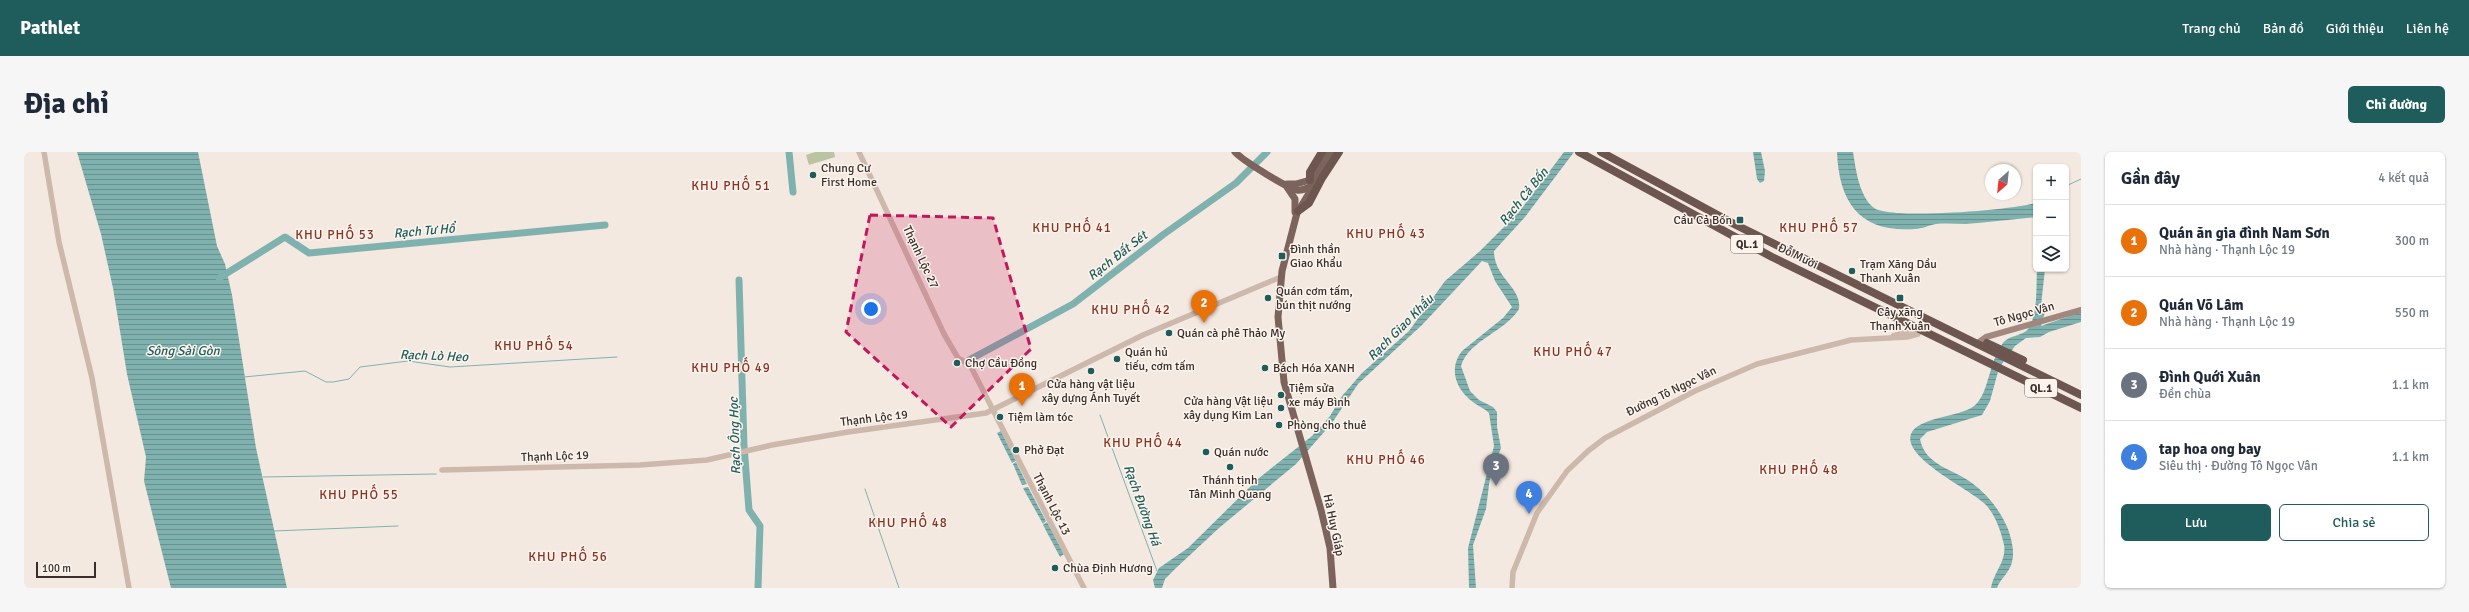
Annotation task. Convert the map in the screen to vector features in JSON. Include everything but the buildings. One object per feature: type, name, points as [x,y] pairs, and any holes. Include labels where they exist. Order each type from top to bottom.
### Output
[{"type":"highway","points":[[1311,183],[1310,172],[1322,152]]},
{"type":"highway","points":[[1298,212],[1309,203],[1322,178],[1339,152]]},
{"type":"highway","name":"Đỗ Mười","points":[[1583,152],[1713,221],[1921,323],[1978,341],[1992,355]]},
{"type":"highway","name":"Đỗ Mười","points":[[1601,152],[1921,323],[1932,331],[1992,355]]},
{"type":"highway","name":"Đỗ Mười","points":[[1611,152],[1685,196]]},
{"type":"highway","name":"QL.1","points":[[1992,355],[2081,395]]},
{"type":"highway","name":"QL.1","points":[[2005,361],[2081,390]]},
{"type":"highway","name":"QL.1","points":[[2005,361],[2081,402]]},
{"type":"highway","name":"QL.1","points":[[2005,361],[2081,408]]},
{"type":"main road","points":[[1235,152],[1256,168],[1284,184],[1294,189],[1304,190]]},
{"type":"main road","points":[[1322,166],[1328,152]]},
{"type":"main road","points":[[1298,212],[1311,183],[1322,166],[1334,152]]},
{"type":"main road","points":[[1284,184],[1311,183]]},
{"type":"main road","points":[[1281,277],[1304,190],[1311,183]]},
{"type":"main road","points":[[1284,184],[1295,199],[1298,212]]},
{"type":"main road","name":"Hà Huy Giáp","points":[[1281,277],[1278,318],[1280,354],[1290,406],[1322,510],[1330,548],[1333,588]]},
{"type":"main road","name":"Tô Ngọc Vân","points":[[1978,341],[2027,324],[2081,310]]},
{"type":"street","points":[[44,152],[58,242],[92,378],[129,588]]},
{"type":"street","name":"Thạnh Lộc 27","points":[[859,152],[944,334],[958,358],[970,365]]},
{"type":"street","name":"Thạnh Lộc 19","points":[[442,470],[656,465],[707,460],[748,450],[848,432],[921,423],[992,410],[1143,335],[1281,277]]},
{"type":"street","name":"Đường Tô Ngọc Vân","points":[[1512,588],[1513,572],[1537,513],[1568,471],[1605,438],[1695,391],[1749,366],[1825,344],[1894,336],[1921,323]]},
{"type":"street","name":"Thạnh Lộc 13","points":[[970,365],[1084,588]]},
{"type":"highlighted area","points":[[870,215],[993,218],[1031,349],[951,427],[846,332]]},
{"type":"green space","points":[[815,152],[834,152],[835,157],[809,165],[806,155]]},
{"type":"water","name":"Sông Sài Gòn","points":[[77,152],[198,152],[217,246],[225,264],[232,295],[256,448],[287,588],[171,588],[144,481],[146,457],[127,374],[113,288],[101,234]]},
{"type":"water","points":[[1564,152],[1574,152],[1525,217],[1494,251],[1498,268],[1516,294],[1519,301],[1519,309],[1505,324],[1471,349],[1461,366],[1470,391],[1479,400],[1493,407],[1497,412],[1497,427],[1501,448],[1490,477],[1486,509],[1473,545],[1476,588],[1469,588],[1468,548],[1494,446],[1489,413],[1462,392],[1456,379],[1455,365],[1462,351],[1503,318],[1512,307],[1495,281],[1488,263],[1482,261],[1422,325],[1358,384],[1332,423],[1296,464],[1219,528],[1165,579],[1162,588],[1155,588],[1153,580],[1159,568],[1188,548],[1259,478],[1312,436],[1330,416],[1342,396],[1362,373],[1409,331],[1445,281],[1480,251],[1519,212]]},
{"type":"water","points":[[1753,152],[1761,152],[1765,171],[1764,181],[1760,183],[1757,179]]},
{"type":"water","points":[[1837,152],[1853,152],[1859,182],[1865,197],[1874,208],[1885,212],[1927,214],[1953,213],[2033,204],[2033,217],[1966,224],[1936,224],[1915,229],[1896,229],[1880,226],[1867,220],[1856,212],[1842,187]]},
{"type":"water","points":[[2037,272],[2045,272],[2041,306],[2045,312],[2041,326],[2081,312],[2081,322],[2049,332],[2040,337],[2026,338],[2015,346],[1999,368],[1990,401],[1982,415],[1927,432],[1920,439],[1923,448],[1934,461],[1965,478],[1978,488],[1993,503],[2005,522],[2012,545],[2012,562],[1997,588],[1991,588],[1994,577],[2004,556],[2004,545],[1995,518],[1989,508],[1978,498],[1940,473],[1917,453],[1911,443],[1911,434],[1915,428],[1922,424],[1968,410],[1979,401],[1986,386],[1998,350],[2009,338],[2028,330],[2033,320]]},
{"type":"water","points":[[1001,431],[1016,461],[1012,463],[997,433]]},
{"type":"water","points":[[1016,462],[1027,484],[1022,485],[1013,464]]},
{"type":"water","points":[[1028,487],[1046,521],[1043,524],[1023,488]]},
{"type":"water","points":[[1047,522],[1064,554],[1060,557],[1043,525]]},
{"type":"waterway","points":[[789,152],[793,192]]},
{"type":"waterway","name":"Rạch Đất Sét","points":[[969,360],[1073,304],[1164,234],[1236,183],[1267,152]]},
{"type":"waterway","points":[[2069,185],[2081,179]]},
{"type":"waterway","name":"Rạch Tư Hổ","points":[[219,278],[285,237],[309,253],[605,225]]},
{"type":"waterway","name":"Rạch Ông Học","points":[[739,280],[744,446],[749,510],[760,526],[758,588]]},
{"type":"waterway","name":"Rạch Lò Heo","points":[[244,377],[305,371],[326,382],[333,382],[349,379],[360,367],[408,361],[450,367],[617,357]]},
{"type":"waterway","name":"Rạch Đường Há","points":[[1100,415],[1157,571]]},
{"type":"waterway","points":[[263,477],[436,474]]},
{"type":"waterway","points":[[865,489],[899,588]]},
{"type":"waterway","points":[[274,531],[398,526]]},
{"type":"place","name":"Chung Cư First Home","points":[[813,175]]},
{"type":"place","name":"Cầu Cả Bốn","points":[[1740,220]]},
{"type":"place","name":"Đình thần Giao Khẩu","points":[[1282,256]]},
{"type":"place","name":"Trạm Xăng Dầu Thanh Xuân","points":[[1852,271]]},
{"type":"place","name":"Quán cơm tấm, bún thịt nướng","points":[[1268,298]]},
{"type":"place","name":"Cây xăng Thạnh Xuân","points":[[1900,298]]},
{"type":"place","name":"Quán Võ Lâm","points":[[1204,323]]},
{"type":"place","name":"Quán cà phê Thảo My","points":[[1169,333]]},
{"type":"place","name":"Quán hủ tiếu, cơm tấm","points":[[1117,359]]},
{"type":"place","name":"Chợ Cầu Đồng","points":[[957,363]]},
{"type":"place","name":"Bách Hóa XANH","points":[[1265,368]]},
{"type":"place","name":"Cửa hàng vật liệu xây dựng Ánh Tuyết","points":[[1091,371]]},
{"type":"place","name":"Tiệm sửa xe máy Bình","points":[[1281,395]]},
{"type":"place","name":"Quán ăn gia đình Nam Sơn","points":[[1022,406]]},
{"type":"place","name":"Cửa hàng Vật liệu xây dụng Kim Lan","points":[[1281,408]]},
{"type":"place","name":"Tiệm làm tóc","points":[[1000,417]]},
{"type":"place","name":"Phòng cho thuê","points":[[1279,425]]},
{"type":"place","name":"Phở Đạt","points":[[1016,450]]},
{"type":"place","name":"Quán nước","points":[[1206,452]]},
{"type":"place","name":"Thánh tịnh Tân Minh Quang","points":[[1230,467]]},
{"type":"place","name":"Đình Quới Xuân","points":[[1496,486]]},
{"type":"place","name":"tap hoa ong bay","points":[[1529,514]]},
{"type":"place","name":"Chùa Định Hương","points":[[1055,568]]},
{"type":"district","name":"KHU PHỐ 51","points":[[731,185]]},
{"type":"district","name":"KHU PHỐ 41","points":[[1072,227]]},
{"type":"district","name":"KHU PHỐ 57","points":[[1819,227]]},
{"type":"district","name":"KHU PHỐ 43","points":[[1386,233]]},
{"type":"district","name":"KHU PHỐ 53","points":[[335,234]]},
{"type":"district","name":"KHU PHỐ 42","points":[[1131,309]]},
{"type":"district","name":"KHU PHỐ 54","points":[[534,345]]},
{"type":"district","name":"KHU PHỐ 47","points":[[1573,351]]},
{"type":"district","name":"KHU PHỐ 49","points":[[731,367]]},
{"type":"district","name":"KHU PHỐ 44","points":[[1143,442]]},
{"type":"district","name":"KHU PHỐ 46","points":[[1386,459]]},
{"type":"district","name":"KHU PHỐ 48","points":[[1799,469]]},
{"type":"district","name":"KHU PHỐ 55","points":[[359,494]]},
{"type":"district","name":"KHU PHỐ 48","points":[[908,522]]},
{"type":"district","name":"KHU PHỐ 56","points":[[568,556]]},
{"type":"water label","name":"Rạch Cả Bốn","points":[[1523,196]]},
{"type":"water label","name":"Rạch Giao Khẩu","points":[[1400,327]]}]
